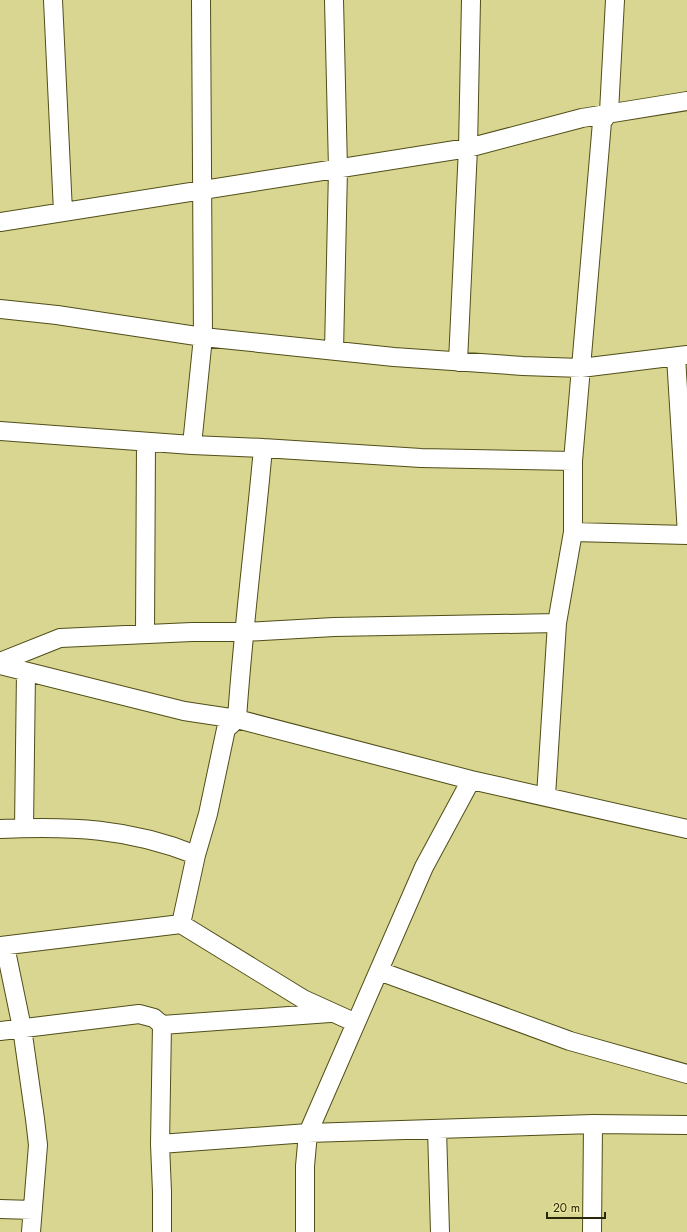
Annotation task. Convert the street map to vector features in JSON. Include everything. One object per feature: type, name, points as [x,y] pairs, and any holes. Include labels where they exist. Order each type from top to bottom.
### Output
[{"type":"street","points":[[53,0],[63,212]]},
{"type":"street","points":[[192,445],[203,338],[201,0]]},
{"type":"street","points":[[334,0],[338,169],[334,351]]},
{"type":"street","points":[[458,362],[468,148],[471,0]]},
{"type":"street","points":[[546,796],[557,623],[573,532],[573,461],[602,122],[609,112],[615,0]]},
{"type":"street","points":[[0,222],[468,148],[609,112],[687,101]]},
{"type":"street","points":[[0,310],[57,315],[203,338],[458,362],[581,368],[682,356],[687,535],[573,532]]},
{"type":"street","points":[[0,431],[192,445],[421,458],[573,461]]},
{"type":"street","points":[[145,634],[146,442]]},
{"type":"street","points":[[181,924],[196,855],[208,814],[226,729],[237,719],[243,632],[254,555],[263,448]]},
{"type":"street","points":[[0,664],[60,638],[145,634],[243,632],[334,627],[557,623]]},
{"type":"street","points":[[0,664],[26,672],[184,711],[237,719],[471,780],[687,829]]},
{"type":"street","points":[[24,828],[26,672]]},
{"type":"street","points":[[305,1232],[305,1166],[308,1133],[424,867],[471,780]]},
{"type":"street","points":[[0,829],[49,827],[110,831],[170,845],[196,855]]},
{"type":"street","points":[[31,1232],[38,1145],[22,1028],[3,946],[181,924],[242,964],[303,999],[331,1013],[356,1023]]},
{"type":"street","points":[[379,971],[570,1041],[687,1074]]},
{"type":"street","points":[[0,1031],[139,1014],[154,1018],[162,1025],[331,1013]]},
{"type":"street","points":[[162,1025],[160,1144],[162,1232]]},
{"type":"street","points":[[160,1144],[308,1133],[593,1124],[687,1125]]},
{"type":"street","points":[[592,1232],[593,1124]]},
{"type":"street","points":[[437,1129],[440,1232]]},
{"type":"street","points":[[0,1209],[33,1210]]}]
